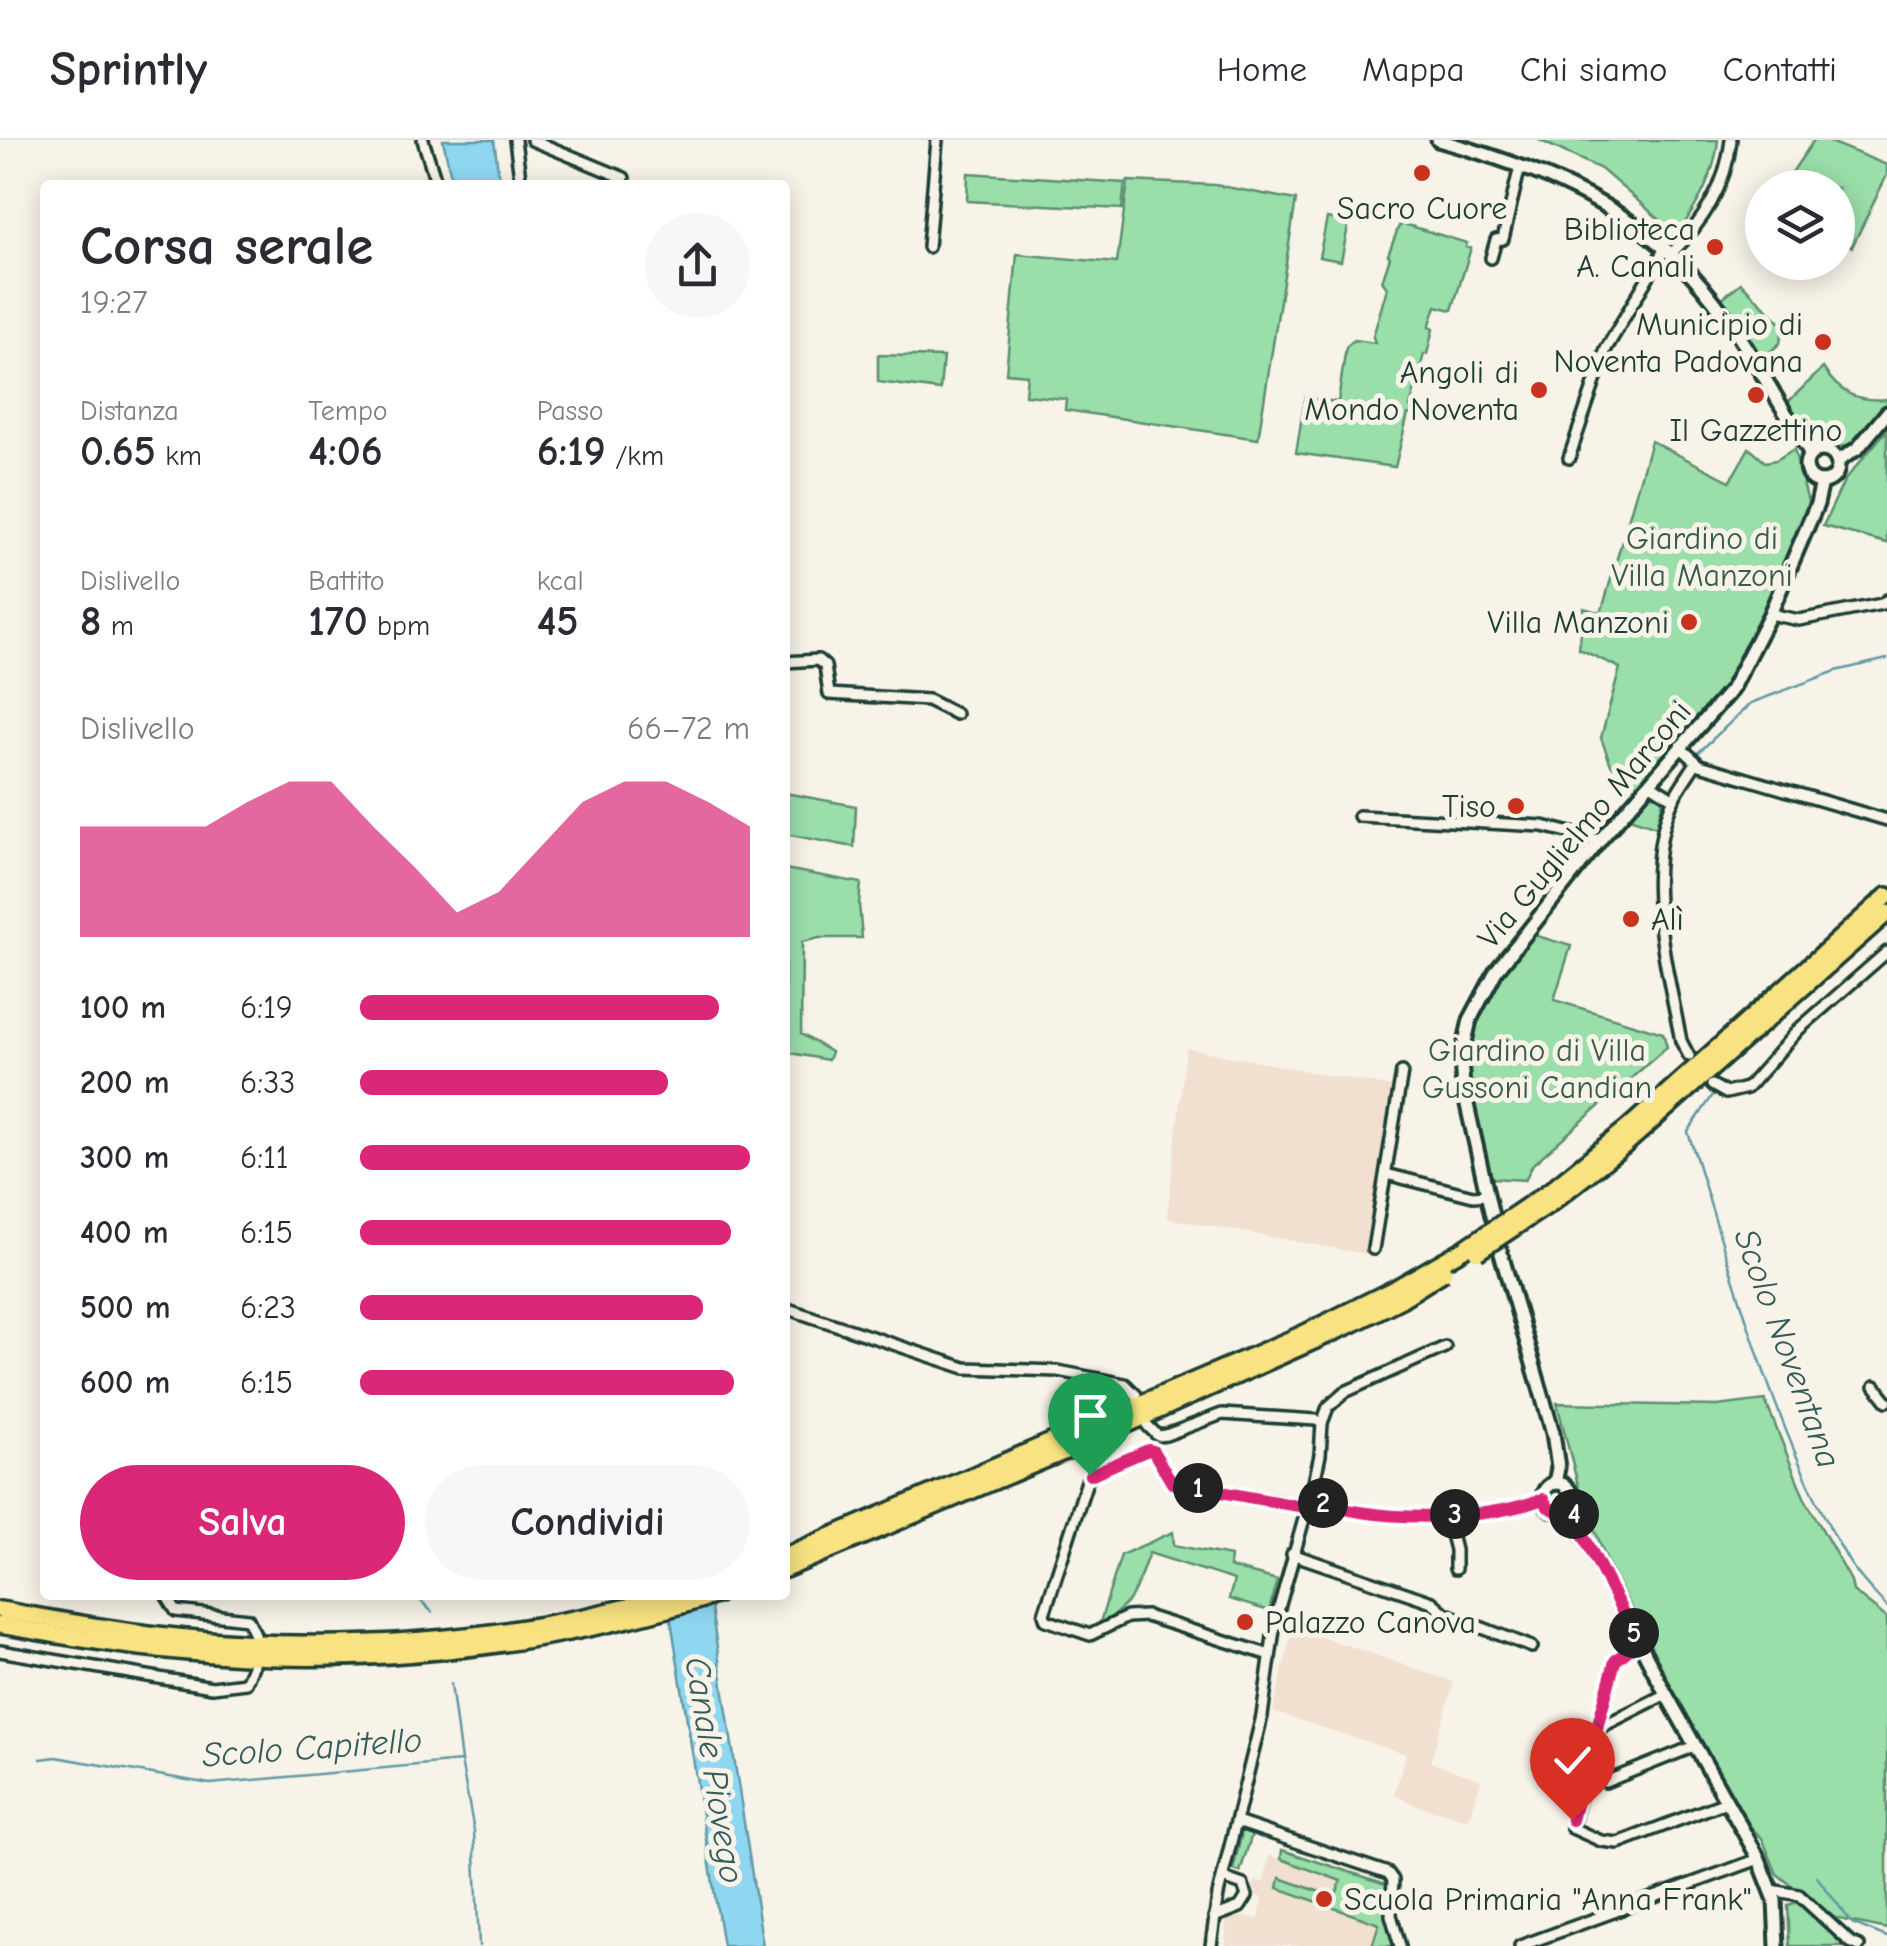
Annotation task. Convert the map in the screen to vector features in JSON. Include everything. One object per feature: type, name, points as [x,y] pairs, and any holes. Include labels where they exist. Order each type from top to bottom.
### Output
[{"type":"highway","points":[[1550,1197],[1887,896]]},
{"type":"highway","points":[[790,1567],[1087,1442],[1352,1324],[1626,1144],[1887,913]]},
{"type":"highway","points":[[790,1554],[1399,1293]]},
{"type":"highway","points":[[0,1610],[200,1639],[351,1643],[472,1634],[612,1617],[658,1600]]},
{"type":"highway","points":[[0,1625],[157,1649],[337,1658],[463,1650],[692,1600]]},
{"type":"street","points":[[423,140],[436,180]]},
{"type":"street","points":[[515,140],[522,180]]},
{"type":"street","points":[[532,140],[624,178]]},
{"type":"street","points":[[928,247],[938,140]]},
{"type":"street","points":[[1438,140],[1520,166],[1613,209],[1667,252],[1714,302],[1810,454]]},
{"type":"street","points":[[1569,458],[1606,349],[1667,252],[1693,232],[1711,206],[1721,184],[1731,140]]},
{"type":"street","points":[[1491,258],[1496,240],[1503,239],[1520,166]]},
{"type":"street","points":[[1838,461],[1858,448],[1887,412]]},
{"type":"street","points":[[1824,449],[1838,461],[1837,473],[1822,482],[1808,474],[1810,454],[1824,449]]},
{"type":"street","name":"Via Guglielmo Marconi","points":[[1492,1216],[1463,1087],[1461,1060],[1470,1020],[1496,971],[1600,840],[1731,690],[1770,614],[1817,504],[1822,482]]},
{"type":"street","points":[[1770,614],[1799,620],[1887,600]]},
{"type":"street","points":[[790,662],[818,660],[825,666],[828,694],[928,700],[956,714]]},
{"type":"street","points":[[1680,747],[1696,763],[1887,820]]},
{"type":"street","points":[[1689,1056],[1681,1040],[1658,898],[1659,858],[1674,799],[1696,763]]},
{"type":"street","points":[[1648,783],[1674,799]]},
{"type":"street","points":[[1359,816],[1543,826],[1600,840]]},
{"type":"street","points":[[1712,1085],[1734,1093],[1747,1088],[1799,1029],[1887,952]]},
{"type":"street","points":[[1373,1249],[1402,1072]]},
{"type":"street","points":[[1386,1174],[1473,1196],[1487,1195]]},
{"type":"street","points":[[1500,1250],[1554,1434],[1558,1468],[1555,1483],[1544,1490],[1543,1499],[1556,1511],[1568,1505],[1571,1496],[1568,1488],[1555,1483]]},
{"type":"street","points":[[790,1310],[965,1368],[1033,1369],[1108,1380],[1125,1384],[1136,1395]]},
{"type":"street","points":[[1212,1946],[1214,1917],[1262,1716],[1275,1622],[1320,1455],[1322,1424],[1328,1407],[1345,1392],[1445,1347]]},
{"type":"street","points":[[1875,1386],[1887,1401]]},
{"type":"street","points":[[1148,1426],[1158,1436],[1166,1436],[1222,1414],[1244,1413],[1316,1420],[1322,1424]]},
{"type":"street","points":[[1270,1656],[1146,1616],[1127,1618],[1095,1634],[1046,1620],[1044,1614],[1090,1475],[1148,1450],[1153,1451],[1172,1483],[1364,1513],[1446,1516],[1543,1499]]},
{"type":"street","points":[[1568,1505],[1666,1694],[1759,1859],[1772,1890],[1777,1946]]},
{"type":"street","points":[[1446,1516],[1455,1550],[1455,1568]]},
{"type":"street","points":[[1292,1554],[1432,1602],[1446,1614],[1532,1647]]},
{"type":"street","points":[[169,1600],[176,1611],[248,1619],[255,1634]]},
{"type":"street","points":[[1638,1642],[1615,1661],[1572,1820],[1574,1830],[1601,1842],[1618,1842],[1726,1802]]},
{"type":"street","points":[[0,1651],[212,1688],[246,1683],[253,1666]]},
{"type":"street","points":[[1597,1729],[1666,1694]]},
{"type":"street","points":[[1606,1782],[1695,1746]]},
{"type":"street","points":[[1237,1822],[1388,1873],[1393,1880],[1391,1915],[1400,1946]]},
{"type":"street","points":[[1520,1946],[1759,1859]]},
{"type":"street","points":[[1214,1917],[1240,1906],[1247,1896],[1243,1884],[1223,1878]]},
{"type":"street","points":[[1772,1890],[1799,1896],[1859,1946]]},
{"type":"shaded area","points":[[1186,1048],[1396,1088],[1370,1255],[1167,1218]]},
{"type":"shaded area","points":[[1293,1627],[1454,1682],[1430,1762],[1481,1780],[1468,1820],[1394,1795],[1406,1754],[1273,1712]]},
{"type":"shaded area","name":"Scuola Primaria \"Anna Frank\"","points":[[1282,1850],[1389,1885],[1386,1917],[1395,1946],[1226,1946],[1226,1919],[1259,1919],[1263,1898],[1251,1894],[1255,1881],[1264,1883],[1269,1855],[1280,1859]]},
{"type":"green space","points":[[1539,140],[1718,140],[1705,188],[1679,231],[1673,231],[1601,169]]},
{"type":"green space","points":[[1814,140],[1825,140],[1887,165],[1887,175],[1855,241],[1855,170],[1794,170]]},
{"type":"green space","points":[[968,173],[1125,183],[1122,209],[967,201]]},
{"type":"green space","points":[[1128,181],[1215,185],[1296,200],[1258,439],[1065,410],[1066,399],[1025,395],[1027,375],[1006,373],[1017,254],[1117,263]]},
{"type":"green space","points":[[1327,218],[1349,222],[1341,261],[1319,257]]},
{"type":"green space","points":[[1404,224],[1467,243],[1466,247],[1471,248],[1452,310],[1436,306],[1429,327],[1433,329],[1427,354],[1410,407],[1414,409],[1412,415],[1408,414],[1395,467],[1296,453],[1305,398],[1338,402],[1346,347],[1354,340],[1375,343],[1373,337],[1387,288],[1382,281],[1388,255],[1399,226]]},
{"type":"green space","points":[[1741,283],[1783,325],[1780,343],[1760,361],[1721,299]]},
{"type":"green space","points":[[878,355],[943,357],[940,390],[878,382]]},
{"type":"green space","points":[[1823,368],[1850,394],[1887,399],[1859,440],[1847,448],[1813,440],[1787,403]]},
{"type":"green space","points":[[1887,430],[1887,543],[1823,526],[1844,481]]},
{"type":"green space","name":"Giardino di Villa Manzoni","points":[[1651,441],[1730,481],[1749,448],[1765,462],[1794,449],[1808,502],[1790,554],[1729,680],[1638,785],[1611,765],[1601,738],[1620,668],[1579,649],[1584,608],[1601,613]]},
{"type":"green space","points":[[790,794],[856,806],[854,847],[790,835]]},
{"type":"green space","points":[[1649,795],[1658,795],[1663,800],[1656,827],[1629,818]]},
{"type":"green space","points":[[790,870],[861,883],[862,938],[802,942],[801,1034],[831,1052],[828,1060],[790,1053]]},
{"type":"green space","name":"Giardino di Villa Gussoni Candian","points":[[1534,935],[1571,946],[1554,1000],[1663,1033],[1667,1047],[1533,1164],[1525,1180],[1491,1178],[1470,1103],[1473,1031],[1494,983]]},
{"type":"green space","points":[[1765,1400],[1804,1497],[1853,1591],[1887,1618],[1887,1929],[1835,1918],[1777,1874],[1762,1838],[1744,1821],[1615,1582],[1579,1489],[1557,1403],[1717,1406]]},
{"type":"green space","points":[[1173,1532],[1174,1545],[1230,1556],[1229,1567],[1277,1580],[1269,1611],[1229,1599],[1234,1580],[1149,1553],[1128,1602],[1099,1626],[1121,1555]]},
{"type":"green space","points":[[1243,1828],[1253,1831],[1240,1872],[1233,1870]]},
{"type":"green space","points":[[1282,1850],[1389,1885],[1386,1917],[1395,1946],[1372,1946],[1379,1924],[1278,1888],[1280,1878],[1335,1897],[1341,1881],[1281,1859]]},
{"type":"green space","points":[[1801,1901],[1835,1938],[1853,1946],[1790,1946],[1788,1905]]},
{"type":"water","points":[[443,140],[494,140],[499,180],[452,180]]},
{"type":"water","name":"Canale Piovego","points":[[668,1600],[710,1600],[763,1946],[723,1946]]},
{"type":"waterway","name":"Scolo Noventana","points":[[1698,753],[1751,703],[1836,671],[1887,659]]},
{"type":"waterway","name":"Scolo Noventana","points":[[1713,1095],[1688,1132],[1757,1351],[1776,1406],[1822,1511],[1852,1566],[1887,1607]]},
{"type":"waterway","points":[[420,1600],[432,1612]]},
{"type":"waterway","points":[[451,1684],[461,1761]]},
{"type":"waterway","name":"Scolo Capitello","points":[[41,1759],[56,1757],[210,1784],[461,1761],[474,1831],[479,1946]]},
{"type":"waterway","name":"Scolo Noventana","points":[[1817,1877],[1852,1923],[1887,1937]]},
{"type":"place","name":"Sacro Cuore","points":[[1422,173]]},
{"type":"place","name":"Biblioteca A. Canali","points":[[1715,247]]},
{"type":"place","name":"Municipio di Noventa Padovana","points":[[1823,342]]},
{"type":"place","name":"Angoli di Mondo Noventa","points":[[1539,390]]},
{"type":"place","name":"Il Gazzettino","points":[[1756,395]]},
{"type":"place","name":"Villa Manzoni","points":[[1689,622]]},
{"type":"place","name":"Tiso","points":[[1516,806]]},
{"type":"place","name":"Alì","points":[[1631,919]]},
{"type":"place","name":"Palazzo Canova","points":[[1245,1622]]},
{"type":"place","name":"Scuola Primaria \"Anna Frank\"","points":[[1324,1899]]},
{"type":"route","points":[[1090,1475],[1148,1450],[1153,1451],[1172,1483],[1306,1507],[1310,1499],[1364,1513],[1446,1516],[1543,1499],[1556,1511],[1568,1505],[1638,1642],[1615,1661],[1572,1820]]}]
